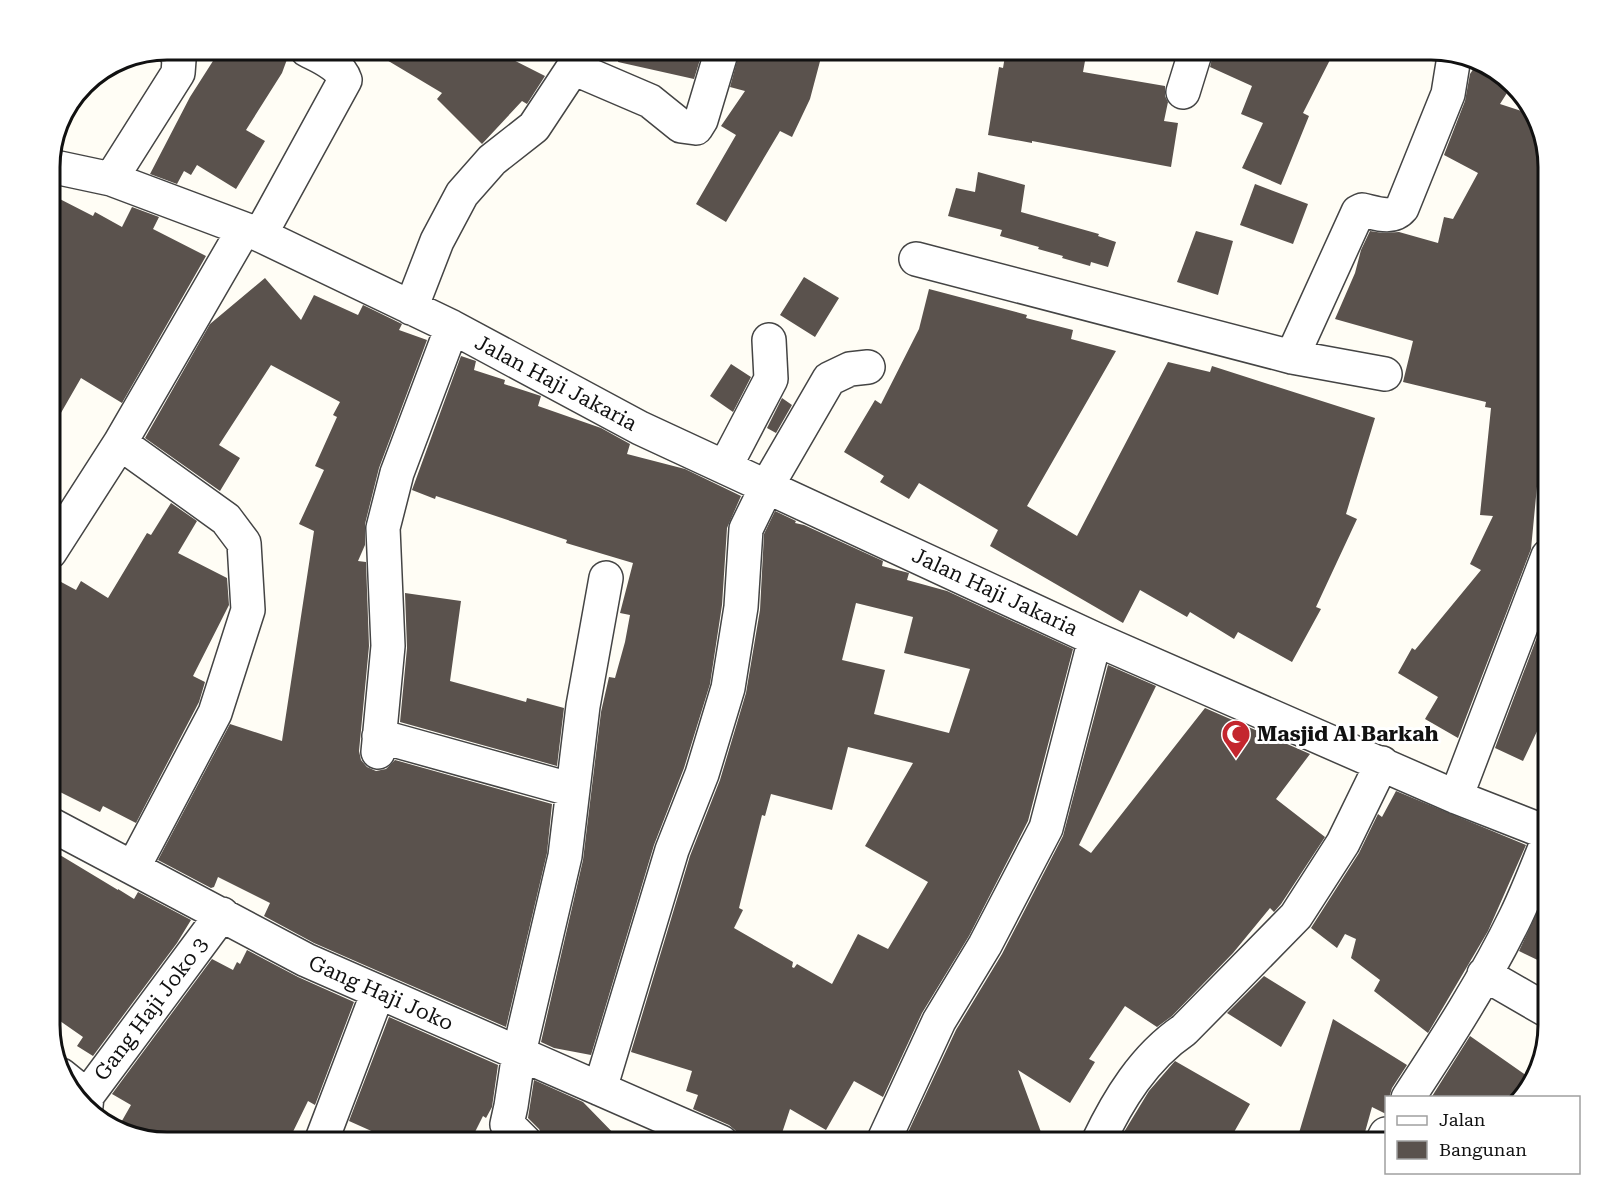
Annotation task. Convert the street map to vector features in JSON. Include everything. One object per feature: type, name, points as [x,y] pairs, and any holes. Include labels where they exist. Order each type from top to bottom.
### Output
[{"type":"street","points":[[111,179],[178,73],[178,60]]},
{"type":"street","points":[[60,536],[345,80],[335,66],[324,60]]},
{"type":"street","points":[[411,308],[437,241],[462,194],[492,160],[534,127],[562,60]]},
{"type":"street","points":[[564,60],[650,101],[681,126],[696,128],[701,120],[719,60]]},
{"type":"street","points":[[1183,92],[1193,60]]},
{"type":"street","points":[[1292,357],[1355,217],[1362,210],[1392,216],[1402,208],[1448,94],[1453,63]]},
{"type":"street","name":"Jalan Haji Jakaria","points":[[60,168],[111,179],[252,232],[452,327],[640,428],[1095,639],[1456,796],[1538,828]]},
{"type":"street","points":[[916,259],[1292,357],[1385,374]]},
{"type":"street","name":"Jalan Haji Jakaria","points":[[452,327],[397,473],[383,528],[388,646],[378,744],[573,790]]},
{"type":"street","points":[[724,466],[771,379],[769,340]]},
{"type":"street","points":[[600,1089],[672,850],[702,774],[728,688],[741,607],[746,529],[767,486],[829,379],[850,369],[868,367]]},
{"type":"street","points":[[120,443],[226,519],[244,543],[248,610],[215,713],[133,868]]},
{"type":"street","points":[[510,1132],[519,1053],[565,856],[583,706],[606,578]]},
{"type":"street","points":[[1456,796],[1538,582]]},
{"type":"street","points":[[888,1132],[939,1021],[985,945],[1046,828],[1095,639]]},
{"type":"street","points":[[1103,1132],[1113,1111],[1151,1057],[1166,1042],[1184,1030],[1296,915],[1343,843],[1382,763]]},
{"type":"street","name":"Gang Haji Joko","points":[[60,829],[306,960],[697,1132]]},
{"type":"street","points":[[1409,1096],[1484,974],[1516,916],[1538,864]]},
{"type":"street","name":"Gang Haji Joko 3","points":[[89,1097],[222,914]]},
{"type":"street","points":[[1484,974],[1538,1005]]},
{"type":"street","points":[[325,1132],[378,992]]},
{"type":"building","points":[[214,60],[287,60],[282,73],[246,130],[265,141],[236,189],[197,165],[191,175],[184,171],[177,184],[150,174],[190,97]]},
{"type":"building","points":[[387,60],[514,60],[545,76],[527,104],[522,101],[482,144],[437,99],[442,93]]},
{"type":"building","points":[[618,60],[700,60],[694,79],[618,62]]},
{"type":"building","points":[[737,60],[820,60],[810,99],[792,137],[780,131],[726,222],[696,204],[736,135],[721,126],[745,91],[730,87]]},
{"type":"building","points":[[1004,60],[1085,60],[1083,72],[1165,86],[1165,96],[1168,102],[1164,121],[1178,123],[1171,167],[988,135],[999,67],[1003,68]]},
{"type":"building","points":[[1212,60],[1330,60],[1303,113],[1309,116],[1281,185],[1242,168],[1263,123],[1241,114],[1252,86],[1210,67]]},
{"type":"building","points":[[1473,69],[1478,71],[1507,91],[1500,104],[1522,111],[1536,146],[1538,167],[1538,476],[1531,549],[1458,738],[1425,719],[1438,697],[1398,673],[1412,648],[1415,650],[1481,570],[1470,564],[1493,516],[1480,515],[1491,408],[1485,407],[1486,402],[1403,382],[1413,341],[1335,319],[1370,231],[1399,232],[1438,243],[1444,217],[1453,219],[1478,173],[1444,155],[1465,101],[1470,74]]},
{"type":"building","points":[[978,172],[1025,185],[1021,212],[1099,234],[1098,236],[1116,242],[1108,267],[1091,262],[1090,266],[1062,258],[1063,256],[1038,249],[1039,247],[1000,236],[1002,230],[948,216],[956,188],[975,192]]},
{"type":"building","points":[[1255,184],[1308,204],[1293,244],[1240,225]]},
{"type":"building","points":[[60,199],[93,216],[95,212],[122,227],[132,207],[159,217],[153,229],[206,256],[122,403],[81,378],[60,415]]},
{"type":"building","points":[[1196,231],[1233,241],[1218,295],[1177,282]]},
{"type":"building","points":[[804,277],[839,298],[815,337],[780,315]]},
{"type":"building","points":[[265,278],[301,320],[314,295],[358,315],[363,305],[402,324],[399,330],[427,340],[379,468],[365,524],[365,545],[358,561],[366,562],[369,646],[359,751],[361,760],[367,767],[376,771],[386,769],[395,760],[552,804],[547,853],[506,1027],[314,943],[264,916],[270,903],[218,877],[214,887],[211,888],[158,860],[230,724],[282,741],[314,531],[299,524],[324,470],[315,466],[337,417],[333,415],[340,402],[271,365],[219,445],[240,458],[220,491],[145,438],[210,324]]},
{"type":"building","points":[[929,289],[1027,315],[1026,318],[1073,330],[1071,339],[1116,351],[1027,506],[1077,536],[1168,362],[1210,372],[1212,366],[1375,418],[1346,514],[1357,519],[1316,607],[1321,609],[1292,662],[1238,632],[1234,639],[1190,612],[1187,617],[1140,590],[1123,623],[990,546],[998,530],[919,483],[909,499],[880,482],[884,476],[844,452],[875,400],[881,404],[919,329]]},
{"type":"building","points":[[461,356],[476,361],[474,370],[505,380],[504,384],[541,396],[538,406],[601,428],[630,444],[627,454],[685,469],[741,496],[727,528],[722,605],[710,684],[684,768],[654,845],[591,1055],[554,1048],[541,1042],[583,860],[601,712],[609,677],[615,678],[625,642],[630,615],[620,613],[633,563],[566,543],[567,540],[412,490]]},
{"type":"building","points":[[731,364],[751,377],[733,412],[710,396]]},
{"type":"building","points":[[782,398],[792,405],[776,433],[767,428]]},
{"type":"building","points":[[171,503],[197,521],[178,553],[227,578],[229,605],[193,676],[205,682],[199,702],[136,823],[103,806],[100,812],[60,792],[60,581],[76,590],[81,581],[108,598],[147,533],[151,535]]},
{"type":"building","points":[[775,511],[796,521],[795,523],[883,561],[882,566],[909,573],[907,580],[947,591],[1073,649],[1028,821],[969,936],[922,1013],[883,1097],[854,1081],[826,1130],[790,1109],[782,1132],[736,1132],[729,1125],[693,1109],[698,1095],[686,1091],[692,1071],[631,1052],[690,856],[720,780],[746,693],[760,610],[764,534]],"holes":[[[856,603],[913,617],[904,653],[970,669],[949,733],[874,714],[885,670],[842,660]],[[848,747],[913,763],[865,846],[928,882],[888,949],[858,934],[832,984],[797,964],[794,968],[792,967],[793,962],[734,928],[743,910],[739,908],[762,815],[765,816],[771,794],[832,810]]]},
{"type":"building","points":[[405,593],[461,601],[450,681],[526,702],[527,698],[564,708],[557,766],[400,722],[407,648]]},
{"type":"building","points":[[1538,634],[1538,729],[1523,761],[1495,748]]},
{"type":"building","points":[[1108,665],[1156,686],[1079,845],[1091,853],[1205,708],[1310,754],[1276,799],[1325,837],[1281,904],[1274,912],[1270,908],[1233,953],[1172,1016],[1157,1027],[1125,1006],[1089,1059],[1095,1062],[1070,1103],[1018,1070],[1041,1132],[908,1132],[956,1030],[1002,954],[1063,836]]},
{"type":"building","points":[[1396,791],[1526,845],[1488,931],[1428,1033],[1374,991],[1380,980],[1351,958],[1356,939],[1345,934],[1337,948],[1311,928],[1359,853],[1378,814],[1382,817]]},
{"type":"building","points":[[60,855],[134,899],[138,892],[191,920],[177,943],[93,1056],[77,1046],[83,1037],[60,1021]]},
{"type":"building","points":[[1538,910],[1538,960],[1519,951]]},
{"type":"building","points":[[247,950],[298,977],[354,1002],[315,1105],[308,1101],[293,1132],[167,1132],[139,1128],[121,1122],[131,1105],[112,1094],[212,959],[233,970],[237,962],[240,964]]},
{"type":"building","points":[[1264,976],[1306,1002],[1281,1047],[1227,1013]]},
{"type":"building","points":[[389,1017],[498,1065],[492,1107],[486,1118],[483,1116],[475,1132],[374,1132],[349,1121]]},
{"type":"building","points":[[1333,1019],[1407,1065],[1392,1088],[1390,1096],[1385,1096],[1385,1114],[1372,1107],[1365,1132],[1299,1132]]},
{"type":"building","points":[[1470,1036],[1526,1075],[1511,1096],[1432,1096]]},
{"type":"building","points":[[1175,1061],[1250,1104],[1234,1132],[1124,1132],[1149,1091]]},
{"type":"building","points":[[534,1080],[583,1102],[612,1132],[540,1132],[528,1118]]},
{"type":"place","name":"Masjid Al Barkah","points":[[1236,760]]}]
